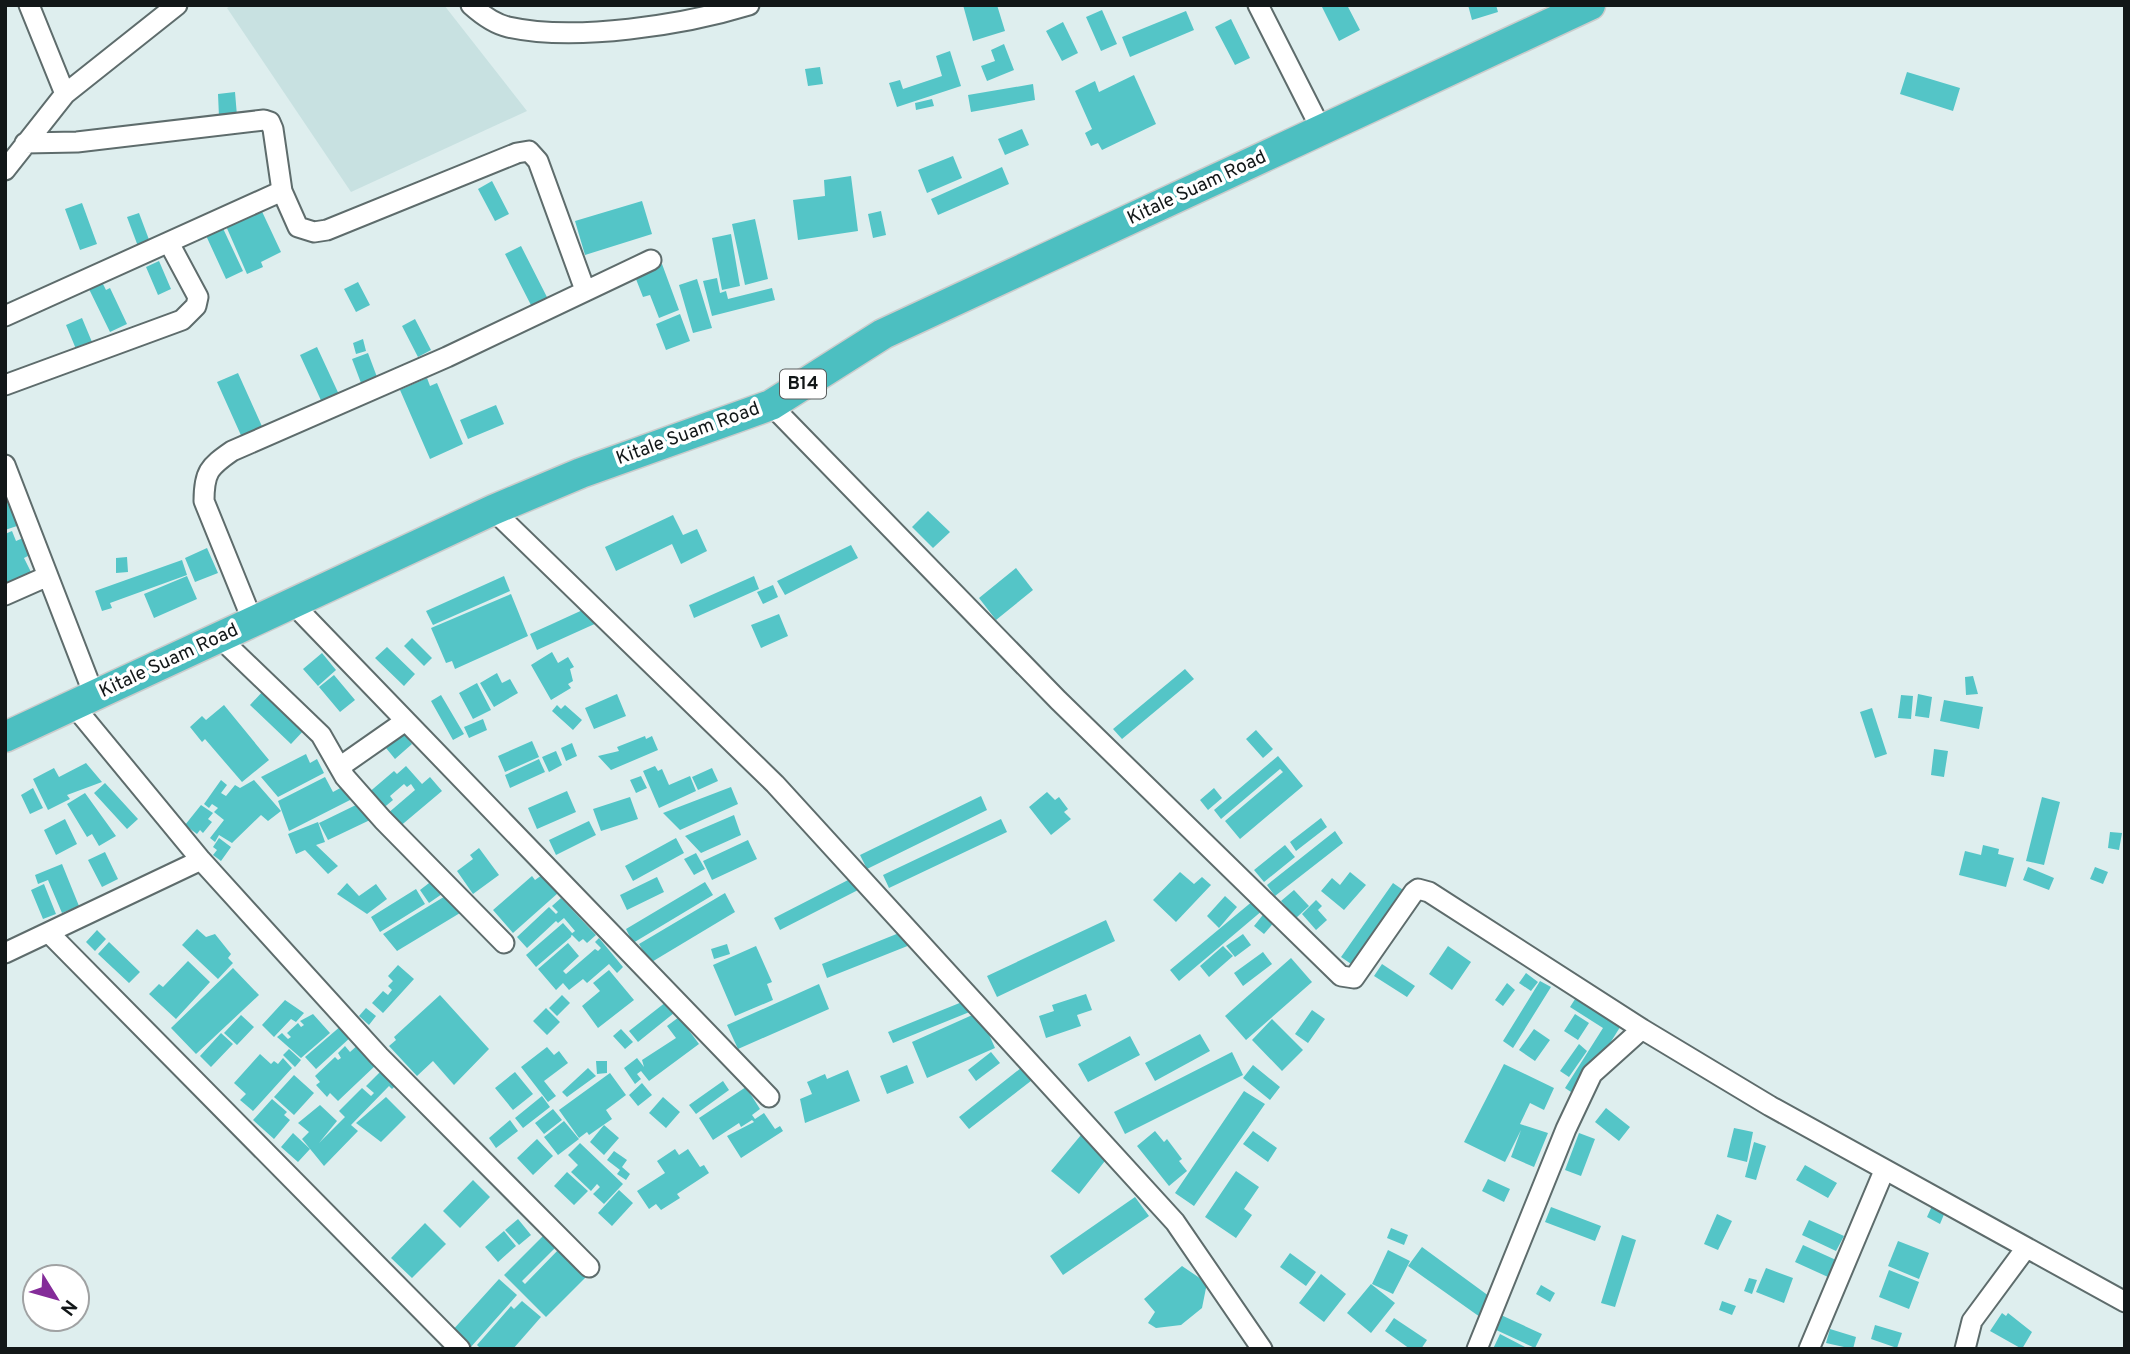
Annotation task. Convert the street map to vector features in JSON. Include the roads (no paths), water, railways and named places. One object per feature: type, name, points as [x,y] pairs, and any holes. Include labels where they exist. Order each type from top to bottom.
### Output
[{"type":"highway","name":"Kitale Suam Road","points":[[5,737],[493,510],[581,473],[771,405],[883,334],[1590,5]]},
{"type":"street","points":[[29,5],[65,94]]},
{"type":"street","points":[[5,170],[65,94],[177,5]]},
{"type":"street","points":[[471,5],[505,27],[569,33],[684,20],[749,5]]},
{"type":"street","points":[[1258,5],[1321,130]]},
{"type":"street","points":[[25,143],[76,142],[264,120],[271,122],[282,191],[298,227],[314,232],[327,230],[517,153],[529,151],[538,161],[585,290]]},
{"type":"street","points":[[5,316],[282,191]]},
{"type":"street","points":[[5,385],[183,320],[190,314],[198,297],[169,243]]},
{"type":"street","points":[[253,622],[204,501],[204,481],[211,465],[232,451],[447,357],[652,260]]},
{"type":"street","points":[[771,405],[1058,700],[1341,976],[1354,978],[1414,892],[1423,890],[1642,1029],[1884,1171],[2125,1302]]},
{"type":"street","points":[[5,466],[48,576],[84,701],[201,860],[379,1056],[589,1267]]},
{"type":"street","points":[[493,510],[775,784],[1175,1222],[1262,1349]]},
{"type":"street","points":[[5,595],[48,576]]},
{"type":"street","points":[[293,605],[769,1097]]},
{"type":"street","points":[[220,638],[321,735],[345,777],[383,820],[504,943]]},
{"type":"street","points":[[341,766],[404,722]]},
{"type":"street","points":[[5,953],[201,860]]},
{"type":"street","points":[[49,933],[460,1349]]},
{"type":"street","points":[[1477,1349],[1566,1129],[1592,1074],[1642,1029]]},
{"type":"street","points":[[1810,1349],[1884,1171]]},
{"type":"street","points":[[1965,1349],[1972,1321],[2026,1248]]}]
